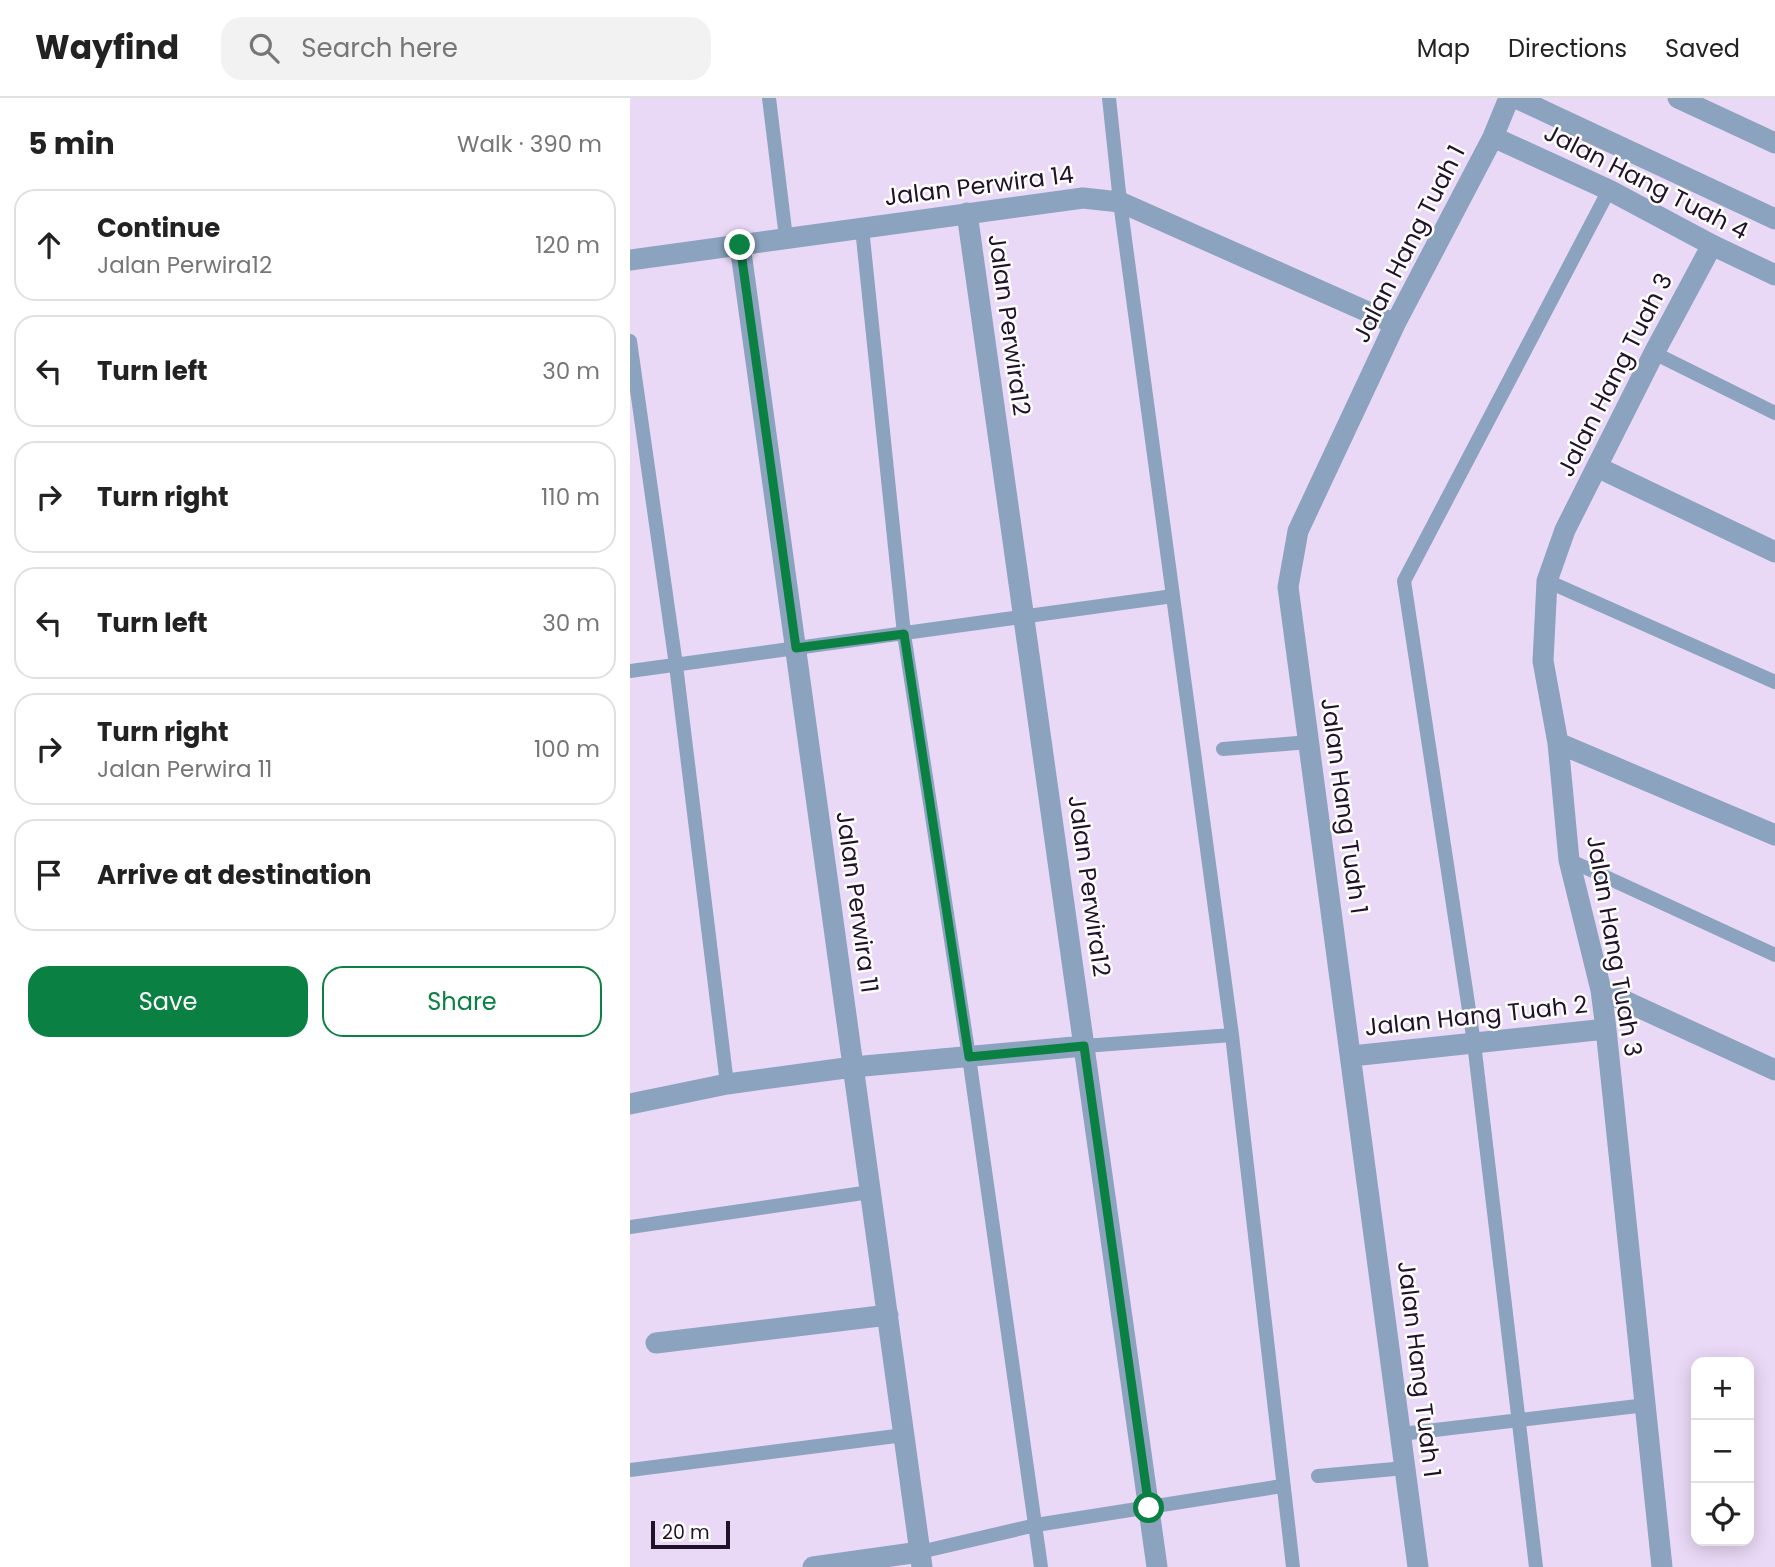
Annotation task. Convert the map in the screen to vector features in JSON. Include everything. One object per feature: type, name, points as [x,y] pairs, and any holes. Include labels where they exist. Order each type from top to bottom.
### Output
[{"type":"street","name":"Jalan Hang Tuah 1","points":[[1418,1567],[1288,587],[1298,531],[1395,324],[1493,137],[1509,98]]},
{"type":"street","points":[[1516,98],[1775,219]]},
{"type":"street","points":[[1678,98],[1775,142]]},
{"type":"street","name":"Jalan Hang Tuah 4","points":[[1493,137],[1609,190],[1712,246],[1775,275]]},
{"type":"street","name":"Jalan Perwira 14","points":[[630,260],[1083,198],[1120,202],[1395,324]]},
{"type":"street","name":"Jalan Perwira12","points":[[967,213],[1157,1567]]},
{"type":"street","name":"Jalan Perwira 11","points":[[740,245],[921,1560]]},
{"type":"street","name":"Jalan Hang Tuah 3","points":[[1662,1567],[1601,990],[1569,860],[1558,743],[1543,661],[1547,581],[1565,530],[1654,353],[1712,246]]},
{"type":"street","points":[[1597,467],[1775,552]]},
{"type":"street","points":[[1558,743],[1775,835]]},
{"type":"street","points":[[1601,990],[1775,1070]]},
{"type":"street","name":"Jalan Hang Tuah 2","points":[[1352,1056],[1606,1029]]},
{"type":"street","points":[[630,1104],[727,1084],[853,1067],[1084,1046]]},
{"type":"street","points":[[656,1343],[888,1315]]},
{"type":"street","points":[[813,1567],[921,1560]]},
{"type":"lane","points":[[769,98],[786,238]]},
{"type":"lane","points":[[1109,98],[1120,202],[1232,1035],[1293,1567]]},
{"type":"lane","points":[[1536,1567],[1474,1043],[1404,581],[1609,190]]},
{"type":"lane","points":[[862,228],[904,634],[969,1057],[1041,1567]]},
{"type":"lane","points":[[630,341],[676,664],[727,1084]]},
{"type":"lane","points":[[1654,353],[1775,413]]},
{"type":"lane","points":[[1547,581],[1775,682]]},
{"type":"lane","points":[[630,671],[1173,596]]},
{"type":"lane","points":[[1223,749],[1309,742]]},
{"type":"lane","points":[[1569,860],[1775,955]]},
{"type":"lane","points":[[1084,1046],[1232,1035]]},
{"type":"lane","points":[[630,1227],[870,1192]]},
{"type":"lane","points":[[1401,1434],[1646,1405]]},
{"type":"lane","points":[[630,1470],[904,1435]]},
{"type":"lane","points":[[1318,1476],[1405,1468]]},
{"type":"lane","points":[[921,1560],[1035,1525],[1282,1486]]},
{"type":"route","points":[[740,245],[796,648],[904,634],[969,1057],[1084,1046],[1149,1508]]}]
